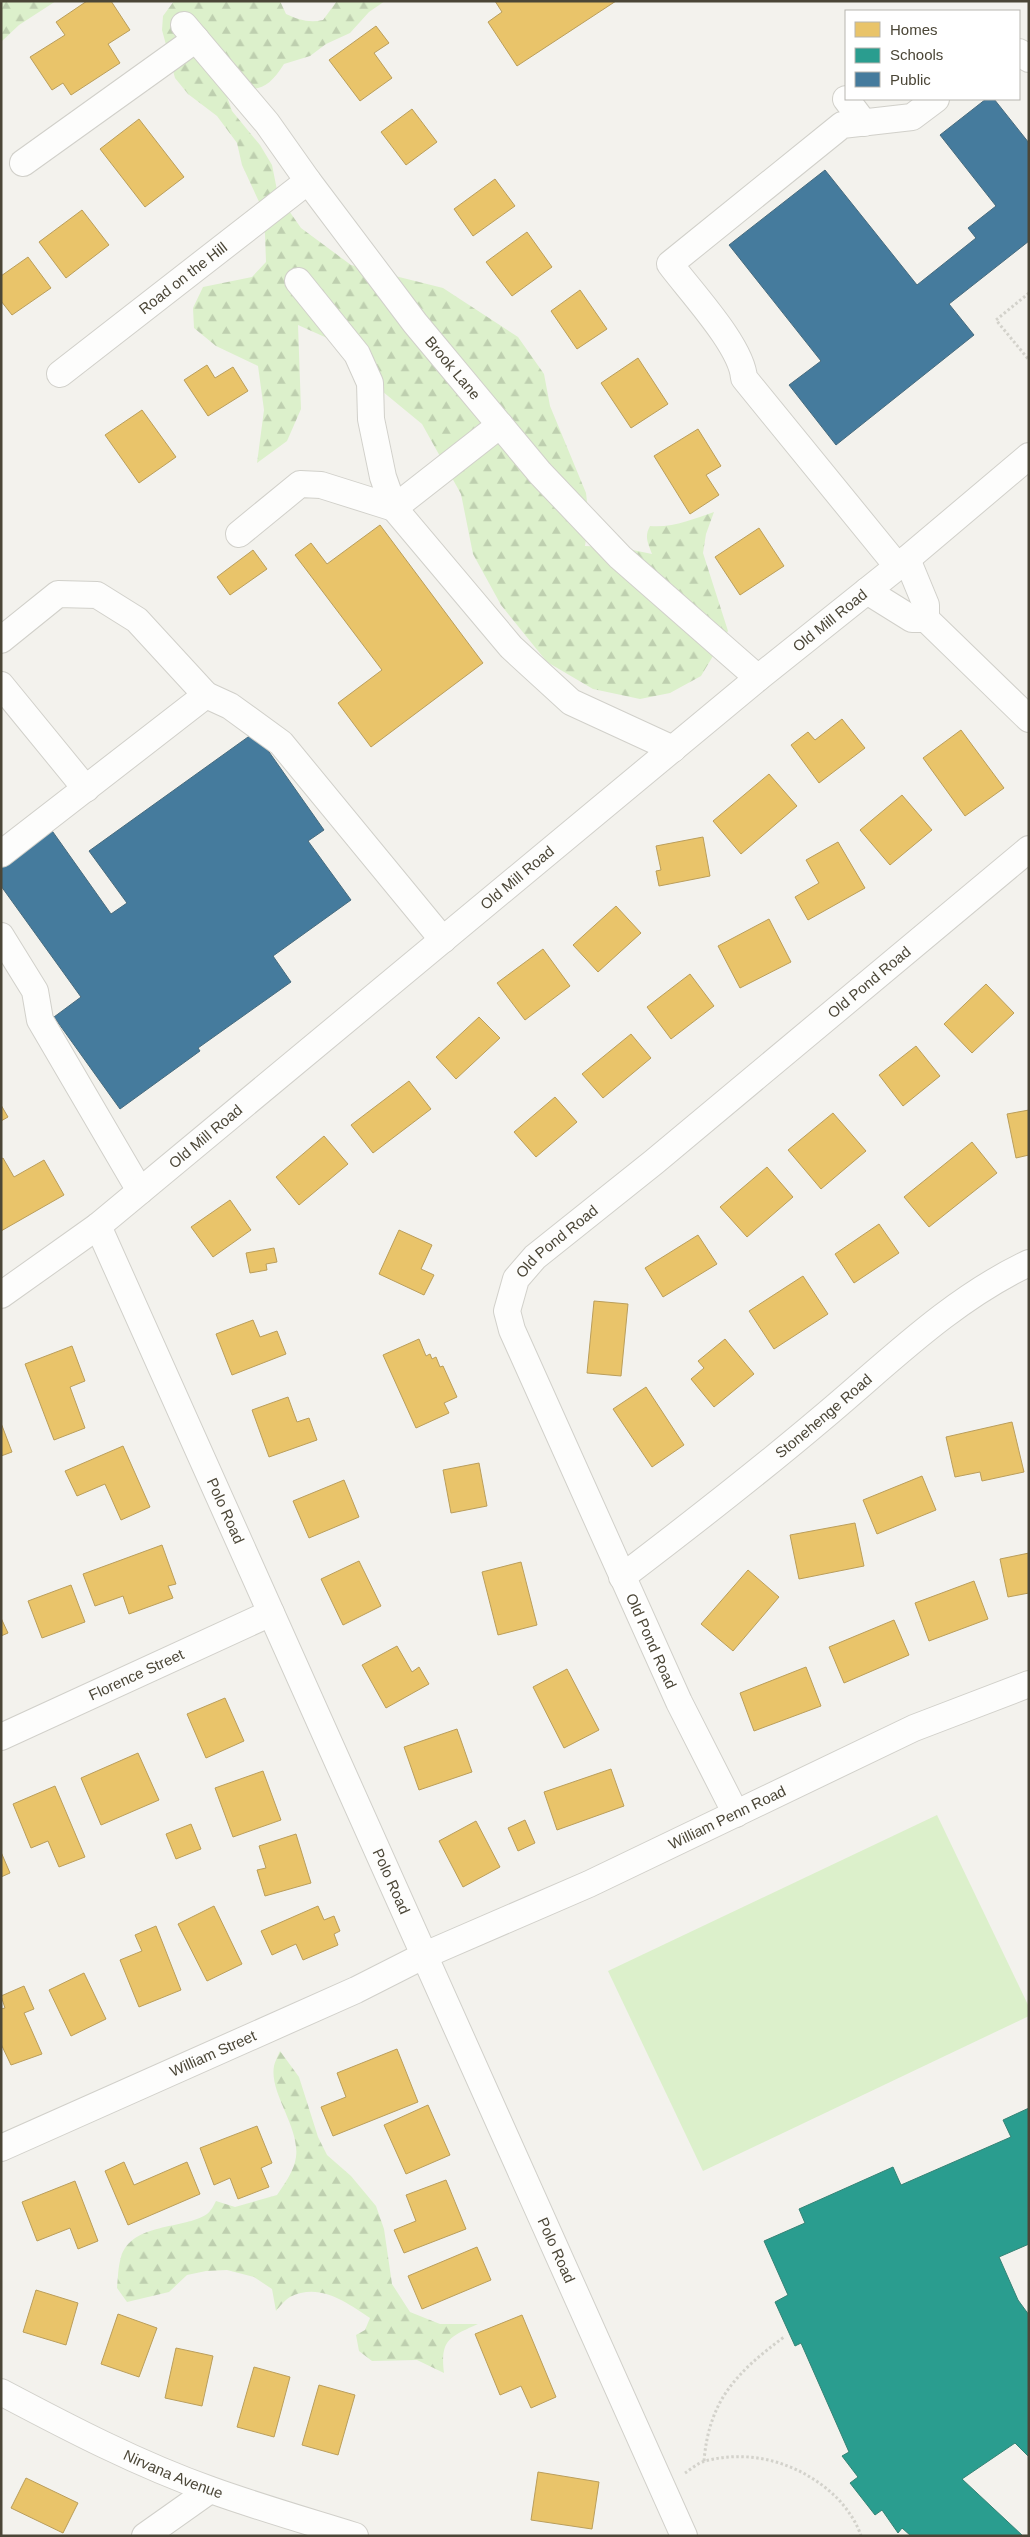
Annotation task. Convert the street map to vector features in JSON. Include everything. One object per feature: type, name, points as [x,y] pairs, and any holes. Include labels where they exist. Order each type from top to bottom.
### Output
[{"type":"street","name":"Brook Lane","points":[[23,163],[190,32],[267,123],[308,181],[415,323],[540,473],[620,557],[758,678]]},
{"type":"street","points":[[847,100],[864,123]]},
{"type":"street","points":[[926,619],[926,605],[902,563],[744,378],[743,367],[726,337],[670,264],[842,125],[912,117],[935,100]]},
{"type":"street","name":"Road on the Hill","points":[[60,374],[308,181]]},
{"type":"street","points":[[298,281],[357,354],[370,383],[373,428],[383,477],[394,508],[511,647],[571,702],[673,749]]},
{"type":"street","points":[[394,508],[500,425]]},
{"type":"street","name":"Old Mill Road","points":[[1,1295],[98,1226],[758,678],[902,563],[1029,456]]},
{"type":"street","points":[[240,534],[300,484],[321,485],[394,508]]},
{"type":"street","points":[[867,591],[912,619],[926,619],[1029,719]]},
{"type":"street","points":[[1,640],[58,594],[97,595],[136,620],[206,695],[230,706],[280,743],[443,940]]},
{"type":"street","points":[[1,685],[86,789]]},
{"type":"street","points":[[1,854],[206,695]]},
{"type":"street","name":"Old Pond Road","points":[[736,1814],[679,1702],[512,1330],[507,1311],[516,1279],[535,1257],[661,1156],[1029,849]]},
{"type":"street","points":[[1,936],[34,991],[40,1020],[140,1191]]},
{"type":"street","name":"Polo Road","points":[[98,1226],[684,2536]]},
{"type":"street","name":"Stonehenge Road","points":[[622,1577],[761,1470],[953,1307],[1002,1276],[1029,1263]]},
{"type":"street","name":"Florence Street","points":[[1,1737],[271,1613]]},
{"type":"street","name":"William Penn Road","points":[[425,1955],[589,1884],[914,1728],[1029,1684]]},
{"type":"street","name":"William Street","points":[[1,2148],[347,1994],[425,1955]]},
{"type":"street","name":"Nirvana Avenue","points":[[1,2392],[65,2426],[133,2458],[210,2490],[355,2536]]},
{"type":"street","points":[[145,2536],[210,2490]]},
{"type":"path","points":[[1029,293],[996,320],[1029,360]]},
{"type":"path","points":[[704,2461],[706,2441],[718,2402],[751,2362],[784,2337]]},
{"type":"path","points":[[662,2486],[704,2461],[732,2458],[761,2458],[796,2468],[824,2485],[847,2508],[860,2536]]},
{"type":"green space","points":[[1,1],[56,1],[19,25],[1,42]]},
{"type":"green space","points":[[174,1],[280,1],[286,14],[313,21],[323,20],[337,1],[385,1],[369,12],[350,33],[326,44],[310,56],[284,64],[277,74],[265,85],[258,88],[243,89],[223,85],[232,111],[260,145],[272,165],[278,195],[301,228],[351,265],[443,288],[518,337],[544,374],[550,406],[586,493],[589,519],[585,546],[623,548],[652,554],[647,537],[650,526],[675,524],[714,512],[706,534],[703,553],[728,631],[701,676],[670,693],[640,699],[593,689],[547,662],[501,605],[473,554],[461,494],[422,424],[371,382],[345,346],[298,325],[301,409],[287,441],[257,463],[264,410],[258,366],[216,346],[194,328],[193,308],[203,287],[252,277],[266,262],[261,206],[242,165],[237,143],[217,116],[188,94],[175,78],[162,30],[163,16]]},
{"type":"green space","points":[[937,1815],[1029,2007],[1029,2016],[703,2171],[608,1971]]},
{"type":"green space","points":[[280,2051],[299,2077],[318,2137],[327,2155],[351,2176],[376,2206],[384,2229],[392,2284],[410,2312],[440,2324],[478,2324],[460,2332],[445,2346],[444,2373],[417,2360],[372,2361],[359,2351],[356,2335],[365,2330],[370,2318],[333,2296],[322,2293],[301,2293],[290,2297],[276,2311],[272,2289],[254,2277],[227,2270],[206,2271],[187,2275],[169,2292],[127,2302],[117,2288],[121,2257],[127,2246],[136,2238],[159,2228],[197,2219],[207,2214],[216,2201],[235,2207],[277,2195],[291,2172],[296,2157],[294,2134],[280,2099],[274,2076],[274,2064]]},
{"type":"building: Homes","points":[[87,1],[111,1],[130,30],[108,44],[120,63],[71,95],[63,83],[52,90],[30,57],[65,35],[56,22]]},
{"type":"building: Homes","points":[[495,1],[616,1],[517,66],[488,22],[502,12]]},
{"type":"building: Homes","points":[[376,26],[389,43],[374,53],[392,78],[360,101],[329,60]]},
{"type":"building: Homes","points":[[412,109],[437,142],[406,165],[381,132]]},
{"type":"building: Homes","points":[[139,119],[184,177],[145,207],[100,149]]},
{"type":"building: Homes","points":[[495,179],[515,206],[473,236],[454,209]]},
{"type":"building: Homes","points":[[82,210],[109,245],[66,278],[39,242]]},
{"type":"building: Homes","points":[[527,232],[552,267],[512,296],[486,262]]},
{"type":"building: Homes","points":[[28,257],[51,288],[12,315],[1,301],[1,276]]},
{"type":"building: Homes","points":[[580,290],[607,329],[577,349],[551,311]]},
{"type":"building: Homes","points":[[638,358],[668,404],[631,428],[601,383]]},
{"type":"building: Homes","points":[[207,365],[215,378],[233,367],[248,391],[208,416],[184,380]]},
{"type":"building: Homes","points":[[142,410],[176,457],[139,483],[105,435]]},
{"type":"building: Homes","points":[[698,429],[721,466],[706,475],[719,495],[690,514],[654,456]]},
{"type":"building: Homes","points":[[380,525],[483,663],[371,747],[338,703],[382,670],[295,555],[311,543],[327,564]]},
{"type":"building: Homes","points":[[759,528],[784,566],[740,595],[715,557]]},
{"type":"building: Homes","points":[[253,550],[267,569],[230,595],[217,577]]},
{"type":"building: Homes","points":[[842,719],[865,748],[819,783],[791,745],[808,732],[815,740]]},
{"type":"building: Homes","points":[[961,730],[1004,788],[965,816],[923,758]]},
{"type":"building: Homes","points":[[769,774],[797,806],[741,854],[713,821]]},
{"type":"building: Homes","points":[[902,795],[932,830],[890,865],[860,830]]},
{"type":"building: Homes","points":[[703,837],[710,876],[659,886],[656,871],[661,870],[656,846]]},
{"type":"building: Homes","points":[[838,842],[865,888],[808,920],[795,897],[819,883],[806,860]]},
{"type":"building: Homes","points":[[616,906],[641,933],[598,972],[573,945]]},
{"type":"building: Homes","points":[[769,919],[791,962],[740,988],[718,946]]},
{"type":"building: Homes","points":[[543,949],[570,986],[525,1020],[497,983]]},
{"type":"building: Homes","points":[[690,974],[714,1006],[671,1039],[647,1007]]},
{"type":"building: Homes","points":[[986,984],[1014,1013],[972,1053],[944,1024]]},
{"type":"building: Homes","points":[[479,1017],[500,1038],[456,1079],[436,1057]]},
{"type":"building: Homes","points":[[631,1034],[651,1058],[603,1098],[582,1074]]},
{"type":"building: Homes","points":[[916,1046],[940,1076],[903,1106],[879,1075]]},
{"type":"building: Homes","points":[[409,1081],[431,1109],[373,1153],[351,1125]]},
{"type":"building: Homes","points":[[555,1097],[577,1122],[536,1157],[514,1132]]},
{"type":"building: Homes","points":[[1,1105],[8,1117],[1,1121]]},
{"type":"building: Homes","points":[[1029,1110],[1029,1155],[1016,1158],[1007,1114]]},
{"type":"building: Homes","points":[[833,1113],[866,1151],[821,1189],[788,1150]]},
{"type":"building: Homes","points":[[324,1136],[348,1164],[299,1205],[276,1177]]},
{"type":"building: Homes","points":[[972,1142],[997,1173],[929,1227],[904,1197]]},
{"type":"building: Homes","points":[[3,1158],[14,1177],[44,1160],[64,1195],[1,1231],[1,1159]]},
{"type":"building: Homes","points":[[767,1167],[793,1197],[747,1237],[720,1207]]},
{"type":"building: Homes","points":[[230,1200],[251,1230],[213,1257],[191,1227]]},
{"type":"building: Homes","points":[[879,1224],[899,1253],[854,1283],[835,1254]]},
{"type":"building: Homes","points":[[399,1230],[432,1245],[421,1269],[434,1275],[424,1295],[379,1274]]},
{"type":"building: Homes","points":[[698,1235],[717,1264],[663,1297],[645,1268]]},
{"type":"building: Homes","points":[[274,1248],[277,1262],[266,1264],[267,1270],[250,1273],[246,1253]]},
{"type":"building: Homes","points":[[803,1276],[828,1314],[774,1349],[749,1311]]},
{"type":"building: Homes","points":[[594,1301],[628,1304],[621,1376],[587,1373]]},
{"type":"building: Homes","points":[[253,1320],[260,1337],[277,1331],[286,1354],[232,1375],[216,1334]]},
{"type":"building: Homes","points":[[419,1339],[426,1356],[430,1354],[432,1359],[436,1357],[440,1367],[443,1366],[457,1397],[444,1403],[449,1413],[416,1428],[383,1355]]},
{"type":"building: Homes","points":[[725,1339],[754,1374],[714,1407],[691,1379],[704,1368],[698,1361]]},
{"type":"building: Homes","points":[[72,1346],[85,1381],[70,1387],[85,1428],[54,1440],[25,1364]]},
{"type":"building: Homes","points":[[646,1387],[684,1445],[652,1467],[613,1409]]},
{"type":"building: Homes","points":[[288,1397],[297,1422],[309,1418],[317,1440],[269,1457],[252,1410]]},
{"type":"building: Homes","points":[[1012,1422],[1024,1472],[982,1481],[980,1472],[955,1477],[946,1437]]},
{"type":"building: Homes","points":[[1,1423],[12,1452],[1,1456]]},
{"type":"building: Homes","points":[[123,1446],[150,1507],[121,1520],[105,1484],[77,1496],[65,1471]]},
{"type":"building: Homes","points":[[479,1463],[487,1506],[451,1513],[443,1470]]},
{"type":"building: Homes","points":[[922,1476],[936,1510],[877,1534],[863,1500]]},
{"type":"building: Homes","points":[[344,1480],[359,1517],[309,1538],[293,1501]]},
{"type":"building: Homes","points":[[855,1523],[864,1566],[799,1579],[790,1535]]},
{"type":"building: Homes","points":[[162,1545],[176,1584],[168,1586],[173,1598],[129,1614],[123,1596],[95,1606],[83,1574]]},
{"type":"building: Homes","points":[[1029,1553],[1029,1593],[1008,1597],[1000,1559]]},
{"type":"building: Homes","points":[[359,1561],[381,1606],[343,1625],[321,1579]]},
{"type":"building: Homes","points":[[521,1562],[537,1625],[498,1635],[482,1572]]},
{"type":"building: Homes","points":[[748,1570],[779,1597],[733,1651],[701,1624]]},
{"type":"building: Homes","points":[[974,1581],[988,1619],[929,1641],[915,1603]]},
{"type":"building: Homes","points":[[71,1585],[85,1622],[42,1638],[28,1601]]},
{"type":"building: Homes","points":[[1,1618],[8,1633],[1,1636]]},
{"type":"building: Homes","points":[[894,1620],[909,1655],[844,1683],[829,1647]]},
{"type":"building: Homes","points":[[397,1646],[412,1672],[419,1667],[429,1684],[386,1708],[362,1665]]},
{"type":"building: Homes","points":[[806,1667],[821,1706],[754,1731],[740,1693]]},
{"type":"building: Homes","points":[[567,1669],[599,1730],[564,1748],[533,1687]]},
{"type":"building: Homes","points":[[225,1698],[244,1741],[206,1758],[187,1714]]},
{"type":"building: Homes","points":[[457,1729],[472,1772],[419,1790],[404,1747]]},
{"type":"building: Homes","points":[[138,1753],[159,1800],[101,1825],[81,1778]]},
{"type":"building: Homes","points":[[611,1769],[624,1806],[557,1830],[544,1792]]},
{"type":"building: Homes","points":[[263,1771],[281,1820],[233,1837],[215,1788]]},
{"type":"building: Homes","points":[[55,1786],[85,1857],[59,1867],[48,1841],[31,1848],[13,1804]]},
{"type":"building: Homes","points":[[525,1820],[535,1843],[518,1851],[508,1828]]},
{"type":"building: Homes","points":[[476,1821],[500,1867],[463,1887],[439,1841]]},
{"type":"building: Homes","points":[[191,1824],[201,1849],[176,1859],[166,1834]]},
{"type":"building: Homes","points":[[296,1834],[311,1883],[265,1896],[257,1870],[266,1868],[259,1846]]},
{"type":"building: Homes","points":[[1,1852],[10,1873],[1,1877]]},
{"type":"building: Homes","points":[[214,1906],[242,1964],[207,1981],[178,1924]]},
{"type":"building: Homes","points":[[318,1906],[324,1920],[334,1916],[340,1931],[334,1934],[338,1945],[303,1960],[296,1944],[272,1955],[261,1931]]},
{"type":"building: Homes","points":[[156,1926],[181,1990],[139,2007],[120,1960],[142,1951],[135,1935]]},
{"type":"building: Homes","points":[[84,1973],[106,2019],[71,2036],[49,1990]]},
{"type":"building: Homes","points":[[24,1986],[34,2009],[24,2013],[42,2054],[11,2065],[1,2044],[1,2009],[5,2008],[1,1996]]},
{"type":"building: Homes","points":[[397,2049],[418,2102],[333,2136],[321,2107],[346,2097],[337,2073]]},
{"type":"building: Homes","points":[[428,2105],[450,2155],[406,2174],[384,2125]]},
{"type":"building: Homes","points":[[257,2126],[272,2163],[261,2168],[269,2187],[238,2199],[230,2178],[214,2185],[200,2148]]},
{"type":"building: Homes","points":[[124,2162],[134,2185],[187,2162],[200,2194],[128,2225],[105,2171]]},
{"type":"building: Homes","points":[[446,2180],[466,2229],[404,2253],[394,2230],[416,2221],[406,2195]]},
{"type":"building: Homes","points":[[75,2181],[98,2241],[78,2249],[70,2228],[37,2241],[22,2202]]},
{"type":"building: Homes","points":[[477,2247],[491,2280],[422,2309],[408,2276]]},
{"type":"building: Homes","points":[[36,2290],[78,2303],[66,2345],[23,2332]]},
{"type":"building: Homes","points":[[118,2314],[157,2328],[139,2377],[101,2364]]},
{"type":"building: Homes","points":[[522,2315],[556,2397],[531,2408],[521,2386],[500,2395],[475,2334]]},
{"type":"building: Homes","points":[[176,2348],[213,2356],[202,2406],[165,2398]]},
{"type":"building: Homes","points":[[254,2367],[290,2377],[274,2437],[237,2427]]},
{"type":"building: Homes","points":[[319,2385],[355,2395],[338,2455],[302,2445]]},
{"type":"building: Homes","points":[[538,2472],[599,2482],[592,2529],[531,2520]]},
{"type":"building: Homes","points":[[26,2478],[78,2503],[63,2533],[11,2508]]},
{"type":"building: Schools","points":[[1029,2108],[1029,2244],[999,2257],[1018,2300],[1029,2315],[1029,2457],[1015,2443],[962,2479],[1023,2536],[911,2536],[902,2528],[898,2533],[882,2510],[875,2515],[850,2483],[858,2477],[842,2456],[849,2452],[801,2343],[795,2346],[775,2302],[788,2295],[764,2241],[805,2223],[799,2209],[893,2167],[901,2185],[1011,2137],[1003,2120]]},
{"type":"building: Public","points":[[985,100],[995,100],[1029,143],[1029,241],[949,304],[974,335],[836,445],[789,385],[821,361],[729,245],[825,170],[917,285],[976,238],[968,228],[996,206],[940,135]]},
{"type":"building: Public","points":[[255,732],[324,830],[308,841],[351,900],[273,956],[291,982],[198,1048],[200,1051],[120,1109],[54,1017],[81,997],[1,886],[1,858],[48,825],[111,914],[127,903],[89,851]]}]
